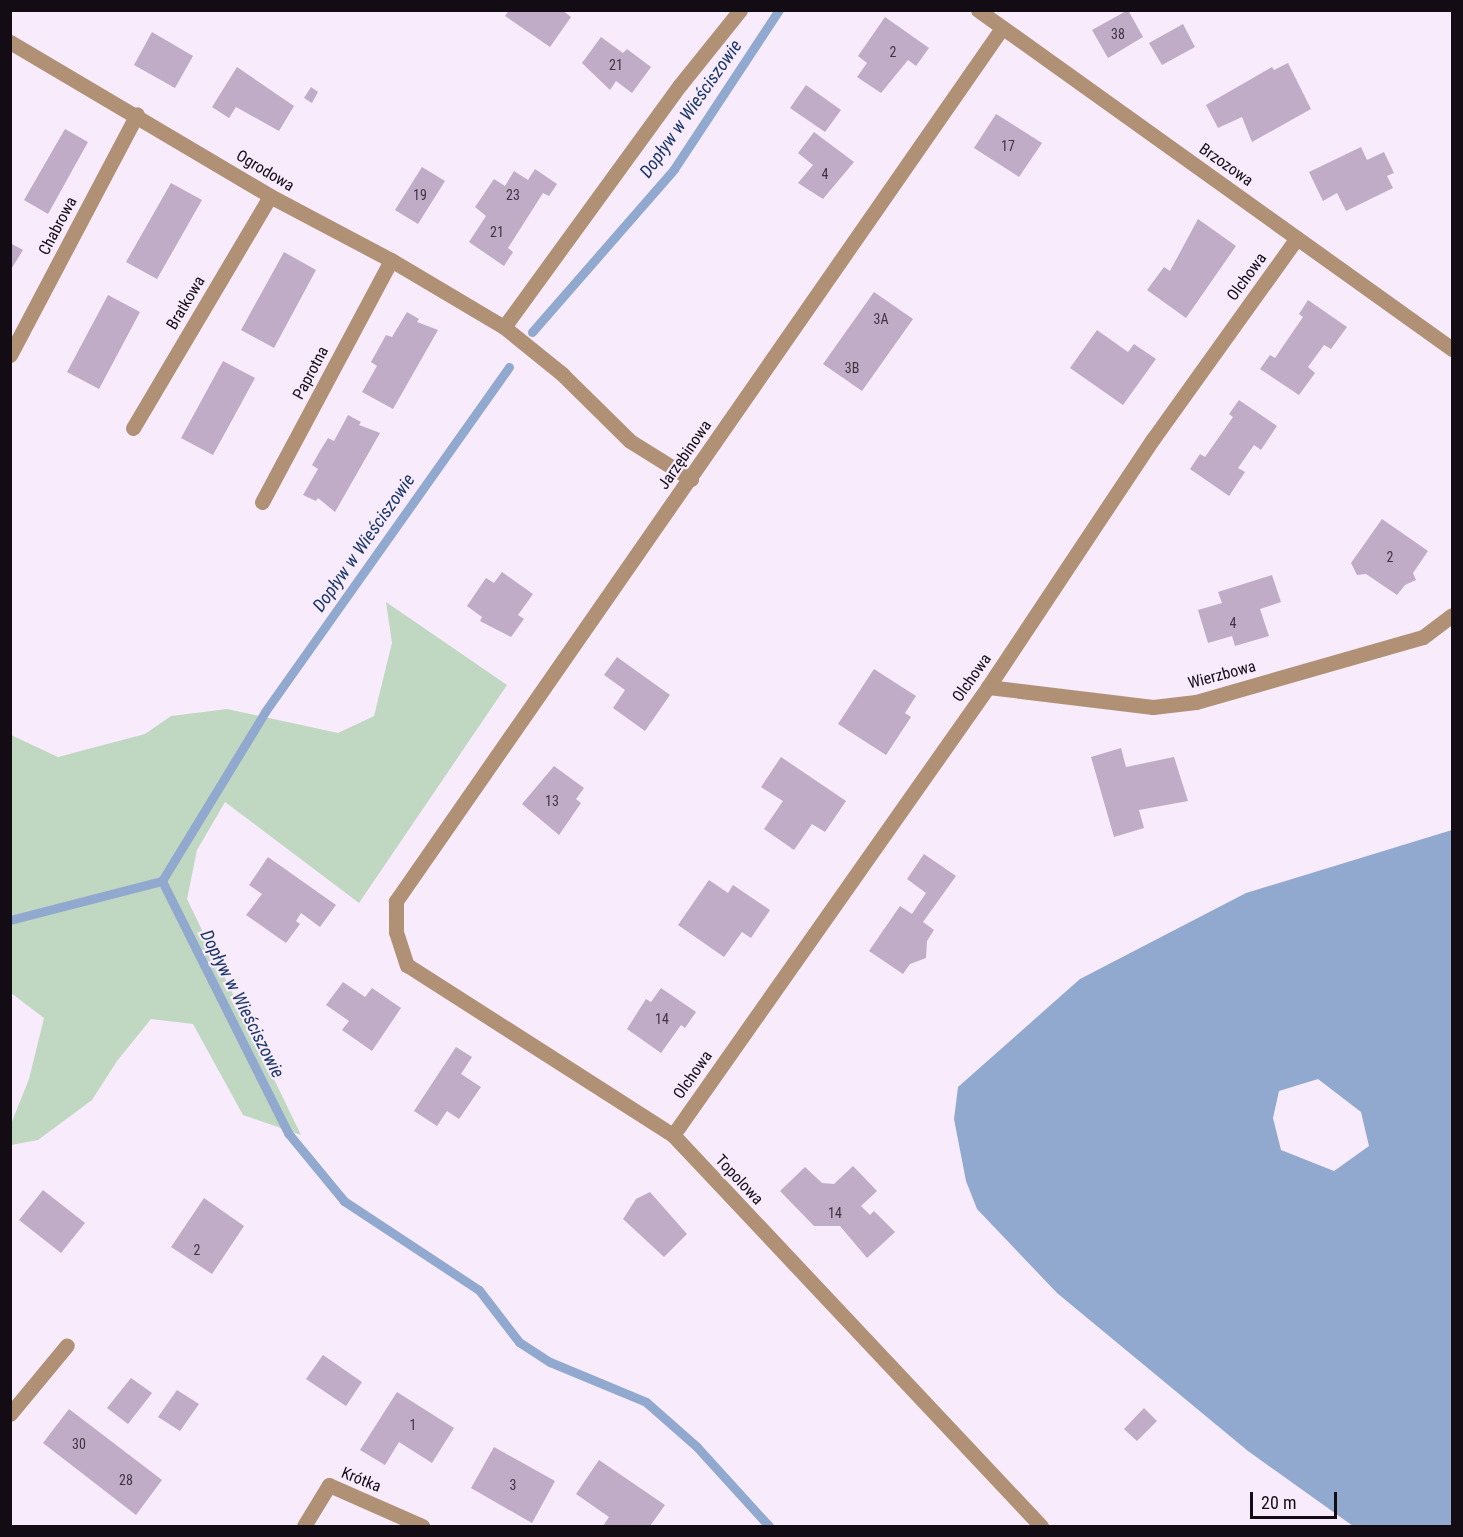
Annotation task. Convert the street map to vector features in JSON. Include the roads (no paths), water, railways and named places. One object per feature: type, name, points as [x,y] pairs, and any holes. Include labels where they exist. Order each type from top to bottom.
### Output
[{"type":"street","points":[[504,327],[680,85],[740,10]]},
{"type":"street","name":"Brzozowa","points":[[978,10],[1452,349]]},
{"type":"street","name":"Jarzębinowa","points":[[396,901],[1002,28]]},
{"type":"street","name":"Ogrodowa","points":[[10,42],[137,114],[270,196],[391,260],[504,327],[562,374],[630,441],[691,479]]},
{"type":"street","name":"Chabrowa","points":[[10,355],[137,114]]},
{"type":"street","name":"Bratkowa","points":[[133,428],[270,196]]},
{"type":"street","name":"Olchowa","points":[[673,1135],[988,687],[1153,439],[1297,238]]},
{"type":"street","name":"Paprotna","points":[[262,502],[391,260]]},
{"type":"street","name":"Wierzbowa","points":[[988,687],[1153,707],[1196,702],[1423,637],[1452,615]]},
{"type":"street","name":"Topolowa","points":[[396,901],[396,932],[407,965],[673,1135],[1041,1527]]},
{"type":"street","points":[[10,1414],[67,1346]]},
{"type":"street","name":"Krótka","points":[[303,1527],[329,1485],[422,1527]]},
{"type":"water","points":[[1452,830],[1452,1526],[1353,1526],[1248,1451],[1057,1293],[977,1209],[966,1181],[954,1119],[958,1087],[1080,979],[1246,893]],"holes":[[[1318,1079],[1361,1112],[1369,1146],[1334,1171],[1281,1150],[1273,1118],[1279,1091]]]},
{"type":"waterway","name":"Dopływ w Wieściszowie","points":[[532,332],[674,169],[779,10]]},
{"type":"waterway","name":"Dopływ w Wieściszowie","points":[[509,367],[265,712],[162,881],[288,1133],[344,1201],[479,1290],[519,1342],[550,1362],[646,1402],[697,1447],[769,1526]]},
{"type":"waterway","points":[[10,920],[162,881]]}]
